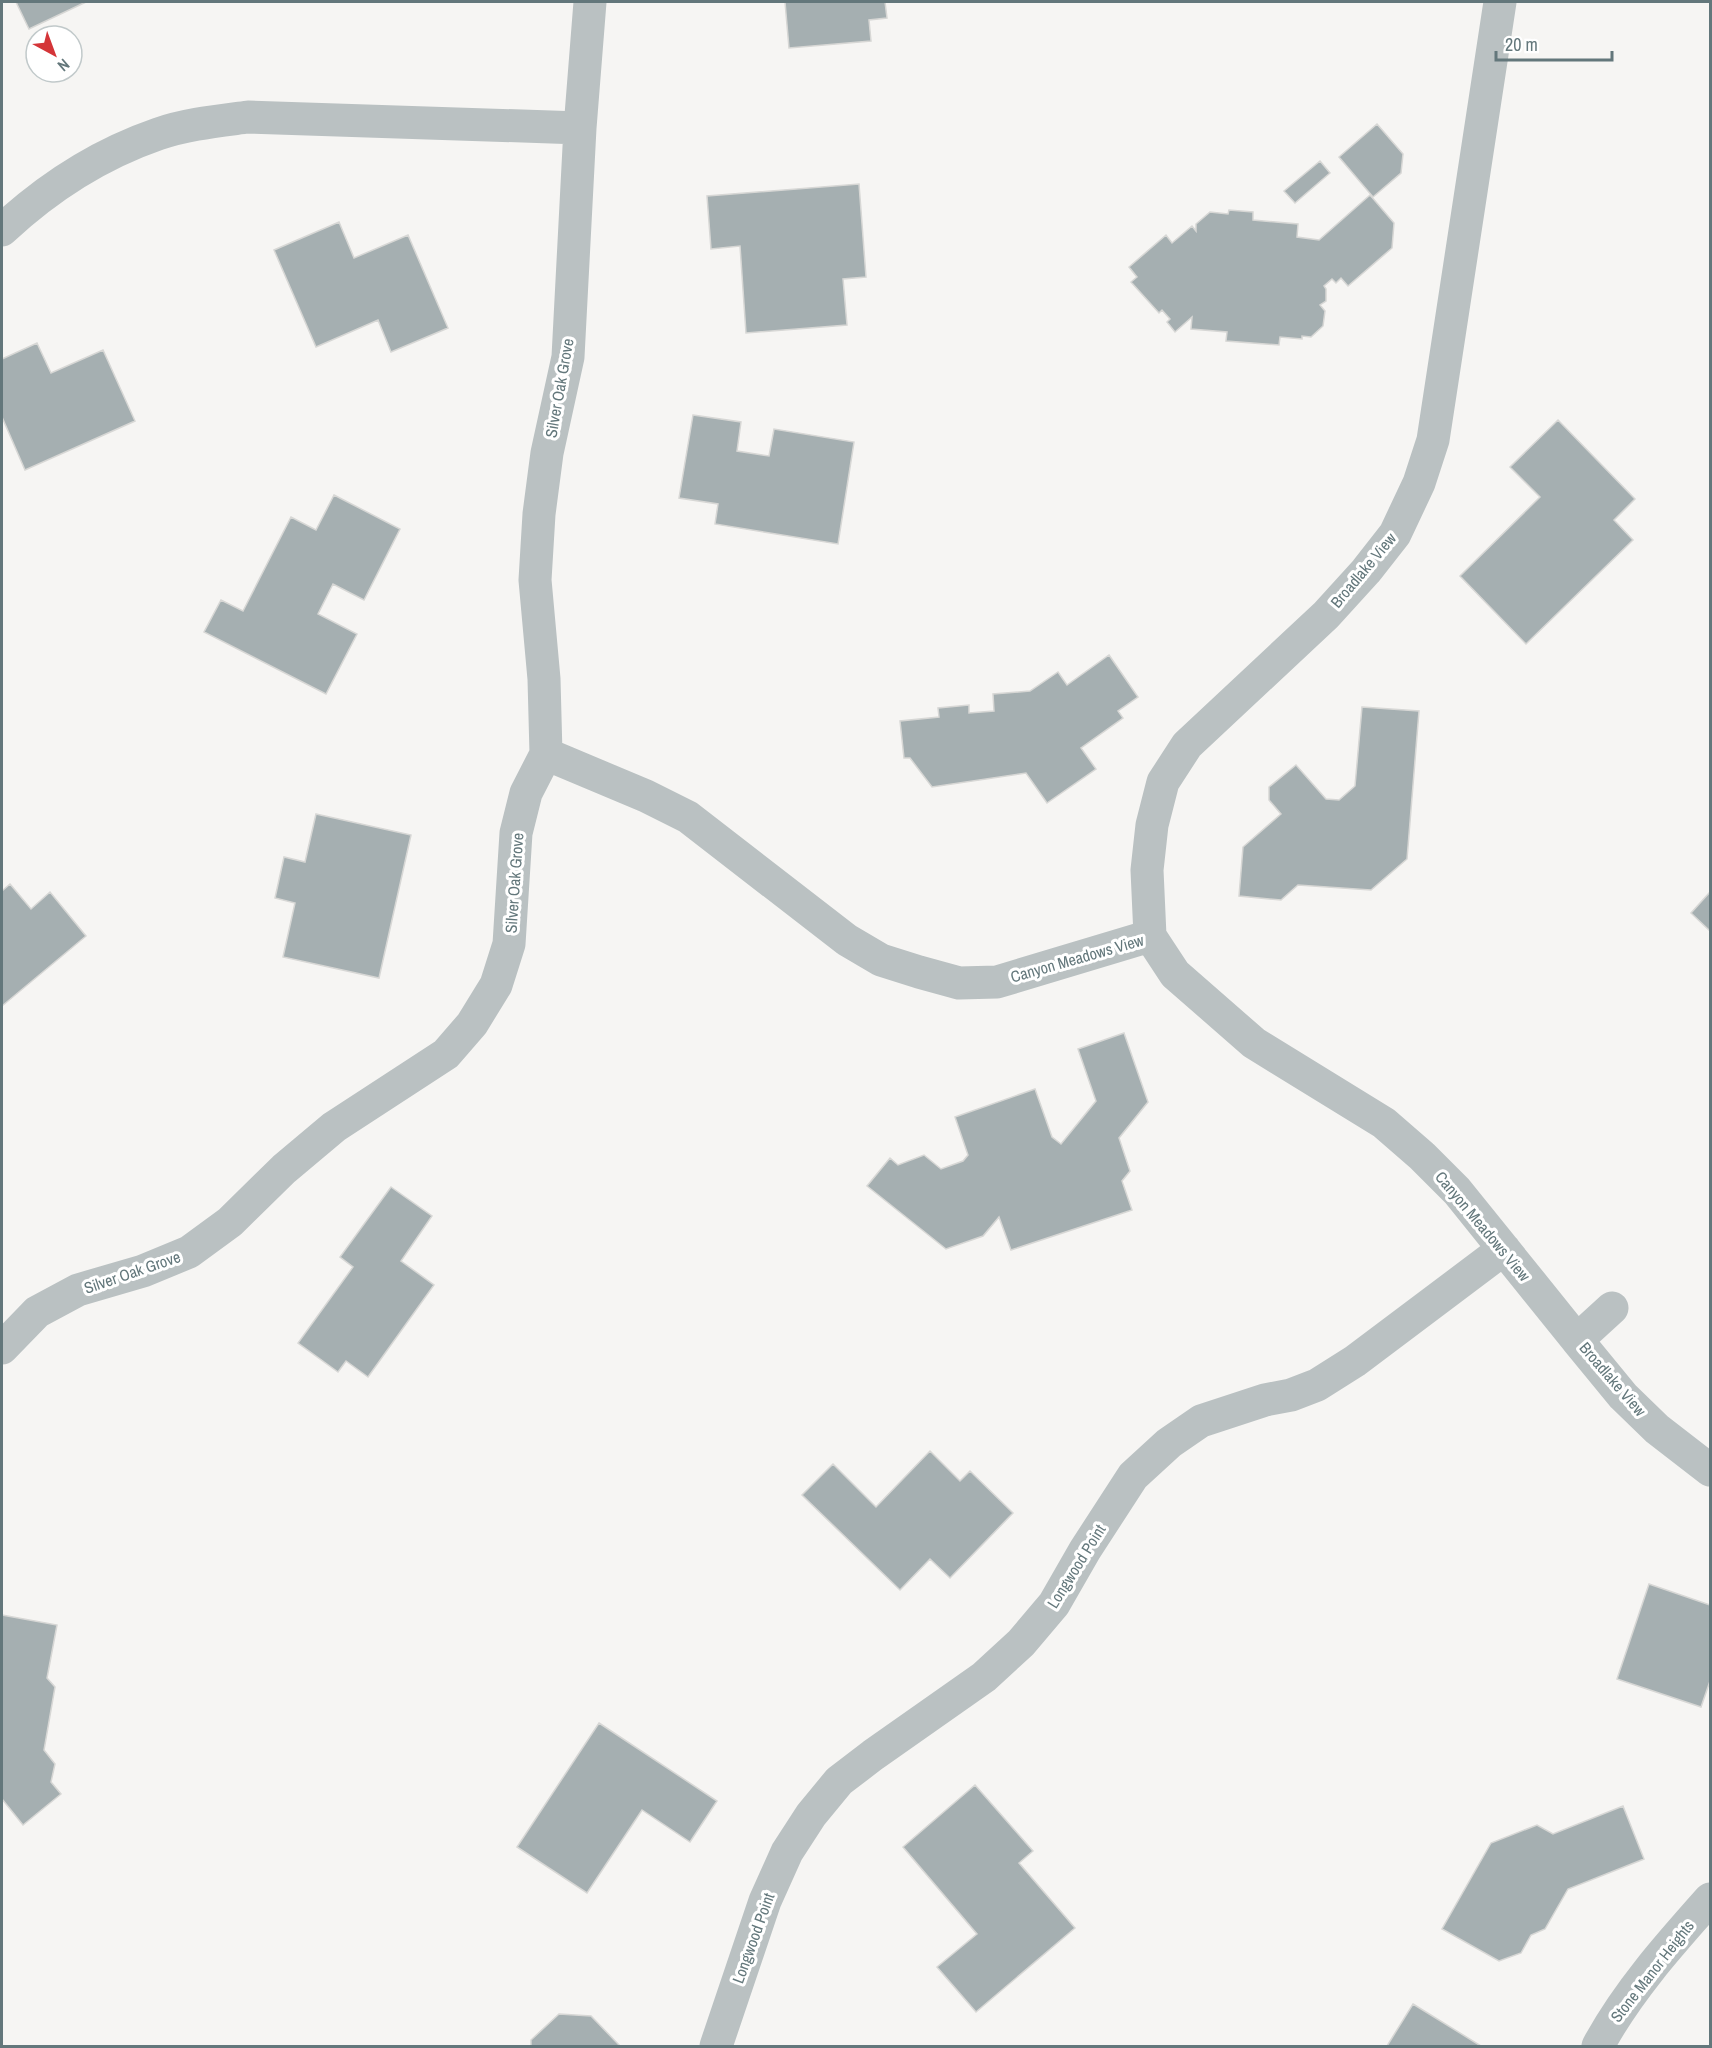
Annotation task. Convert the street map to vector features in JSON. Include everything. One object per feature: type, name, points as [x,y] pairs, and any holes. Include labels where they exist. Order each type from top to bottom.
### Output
[{"type":"street","name":"Silver Oak Grove","points":[[2,1348],[37,1311],[78,1290],[143,1271],[189,1252],[230,1222],[284,1169],[334,1127],[446,1054],[472,1024],[496,985],[509,944],[516,834],[526,793],[546,754],[544,679],[535,580],[539,514],[547,453],[568,357],[580,128],[590,2]]},
{"type":"street","name":"Broadlake View","points":[[1150,936],[1147,870],[1152,825],[1162,782],[1187,745],[1326,615],[1366,571],[1395,534],[1419,483],[1433,440],[1500,2]]},
{"type":"street","points":[[2,230],[59,184],[106,155],[158,134],[201,123],[248,117],[580,128]]},
{"type":"street","name":"Canyon Meadows View","points":[[546,754],[646,796],[688,817],[847,940],[881,960],[919,972],[959,983],[997,982],[1150,936],[1175,974],[1254,1042],[1384,1123],[1422,1156],[1457,1191],[1577,1340]]},
{"type":"street","name":"Longwood Point","points":[[716,2046],[765,1901],[787,1852],[811,1815],[839,1781],[984,1677],[1021,1643],[1054,1604],[1085,1550],[1133,1476],[1169,1443],[1201,1421],[1265,1400],[1291,1395],[1317,1385],[1355,1361],[1504,1249]]},
{"type":"street","name":"Broadlake View","points":[[1612,1308],[1577,1340],[1623,1396],[1657,1428],[1710,1470]]},
{"type":"street","name":"Stone Manor Heights","points":[[1598,2046],[1636,1987],[1671,1942],[1710,1899]]},
{"type":"building","points":[[16,2],[86,2],[40,24],[27,24]]},
{"type":"building","points":[[785,2],[885,2],[887,18],[869,20],[871,41],[789,48]]},
{"type":"building","points":[[1377,124],[1403,154],[1401,173],[1373,197],[1339,157]]},
{"type":"building","points":[[1320,161],[1330,173],[1295,203],[1284,191]]},
{"type":"building","points":[[859,184],[866,277],[843,279],[847,325],[746,333],[740,246],[711,249],[707,196]]},
{"type":"building","points":[[1370,195],[1394,223],[1392,248],[1348,286],[1341,278],[1336,283],[1332,279],[1324,286],[1326,301],[1320,305],[1325,311],[1323,326],[1311,337],[1302,336],[1302,339],[1280,337],[1279,345],[1226,341],[1227,332],[1191,329],[1192,317],[1175,332],[1167,322],[1170,319],[1162,310],[1159,313],[1131,282],[1137,277],[1129,267],[1166,235],[1172,243],[1192,226],[1196,231],[1196,224],[1210,212],[1228,214],[1229,210],[1253,212],[1253,220],[1298,224],[1297,237],[1319,240]]},
{"type":"building","points":[[339,222],[354,258],[408,235],[448,328],[391,352],[378,320],[316,347],[274,250]]},
{"type":"building","points":[[37,343],[51,373],[103,350],[135,421],[25,470],[2,417],[2,359]]},
{"type":"building","points":[[693,415],[741,422],[737,451],[769,456],[774,429],[854,442],[838,544],[715,524],[718,504],[679,498]]},
{"type":"building","points":[[1558,420],[1635,499],[1614,520],[1633,540],[1526,644],[1460,576],[1540,497],[1510,467]]},
{"type":"building","points":[[334,495],[400,529],[364,600],[333,584],[318,614],[357,634],[326,694],[204,632],[221,600],[243,611],[291,517],[316,530]]},
{"type":"building","points":[[1109,655],[1138,697],[1118,711],[1123,718],[1081,748],[1096,769],[1047,803],[1026,773],[932,787],[910,758],[904,758],[900,721],[939,717],[938,708],[969,705],[969,713],[994,711],[993,694],[1030,691],[1058,672],[1067,685]]},
{"type":"building","points":[[1362,707],[1419,711],[1407,859],[1371,890],[1298,885],[1281,900],[1239,896],[1243,847],[1281,814],[1269,800],[1269,787],[1296,765],[1326,799],[1339,800],[1355,786]]},
{"type":"building","points":[[316,814],[411,835],[379,978],[283,957],[295,903],[275,898],[284,857],[305,862]]},
{"type":"building","points":[[10,884],[31,909],[50,892],[86,936],[2,1006],[2,891]]},
{"type":"building","points":[[1710,892],[1710,931],[1691,913]]},
{"type":"building","points":[[1124,1033],[1148,1102],[1119,1138],[1130,1171],[1122,1181],[1132,1210],[1011,1250],[999,1217],[983,1236],[946,1249],[867,1186],[890,1158],[898,1165],[924,1155],[941,1169],[963,1161],[968,1155],[955,1117],[1035,1089],[1052,1137],[1061,1144],[1096,1101],[1078,1049]]},
{"type":"building","points":[[391,1187],[432,1216],[401,1261],[434,1285],[368,1377],[346,1361],[338,1372],[298,1343],[353,1267],[340,1257]]},
{"type":"building","points":[[930,1451],[960,1481],[970,1471],[1013,1513],[950,1578],[930,1559],[900,1590],[802,1495],[833,1464],[876,1507]]},
{"type":"building","points":[[1649,1584],[1710,1605],[1710,1681],[1701,1707],[1617,1679]]},
{"type":"building","points":[[2,1615],[57,1625],[47,1678],[55,1687],[44,1750],[55,1764],[51,1782],[61,1794],[23,1825],[2,1799]]},
{"type":"building","points":[[599,1723],[717,1801],[690,1842],[642,1810],[587,1893],[517,1847]]},
{"type":"building","points":[[975,1785],[1033,1851],[1019,1863],[1075,1928],[976,2012],[937,1967],[977,1934],[903,1847]]},
{"type":"building","points":[[1623,1806],[1644,1859],[1568,1889],[1545,1929],[1531,1935],[1521,1953],[1499,1961],[1442,1929],[1491,1843],[1537,1825],[1553,1834]]},
{"type":"building","points":[[1413,2004],[1481,2046],[1387,2046]]},
{"type":"building","points":[[559,2014],[591,2016],[620,2046],[531,2046],[531,2040]]}]
